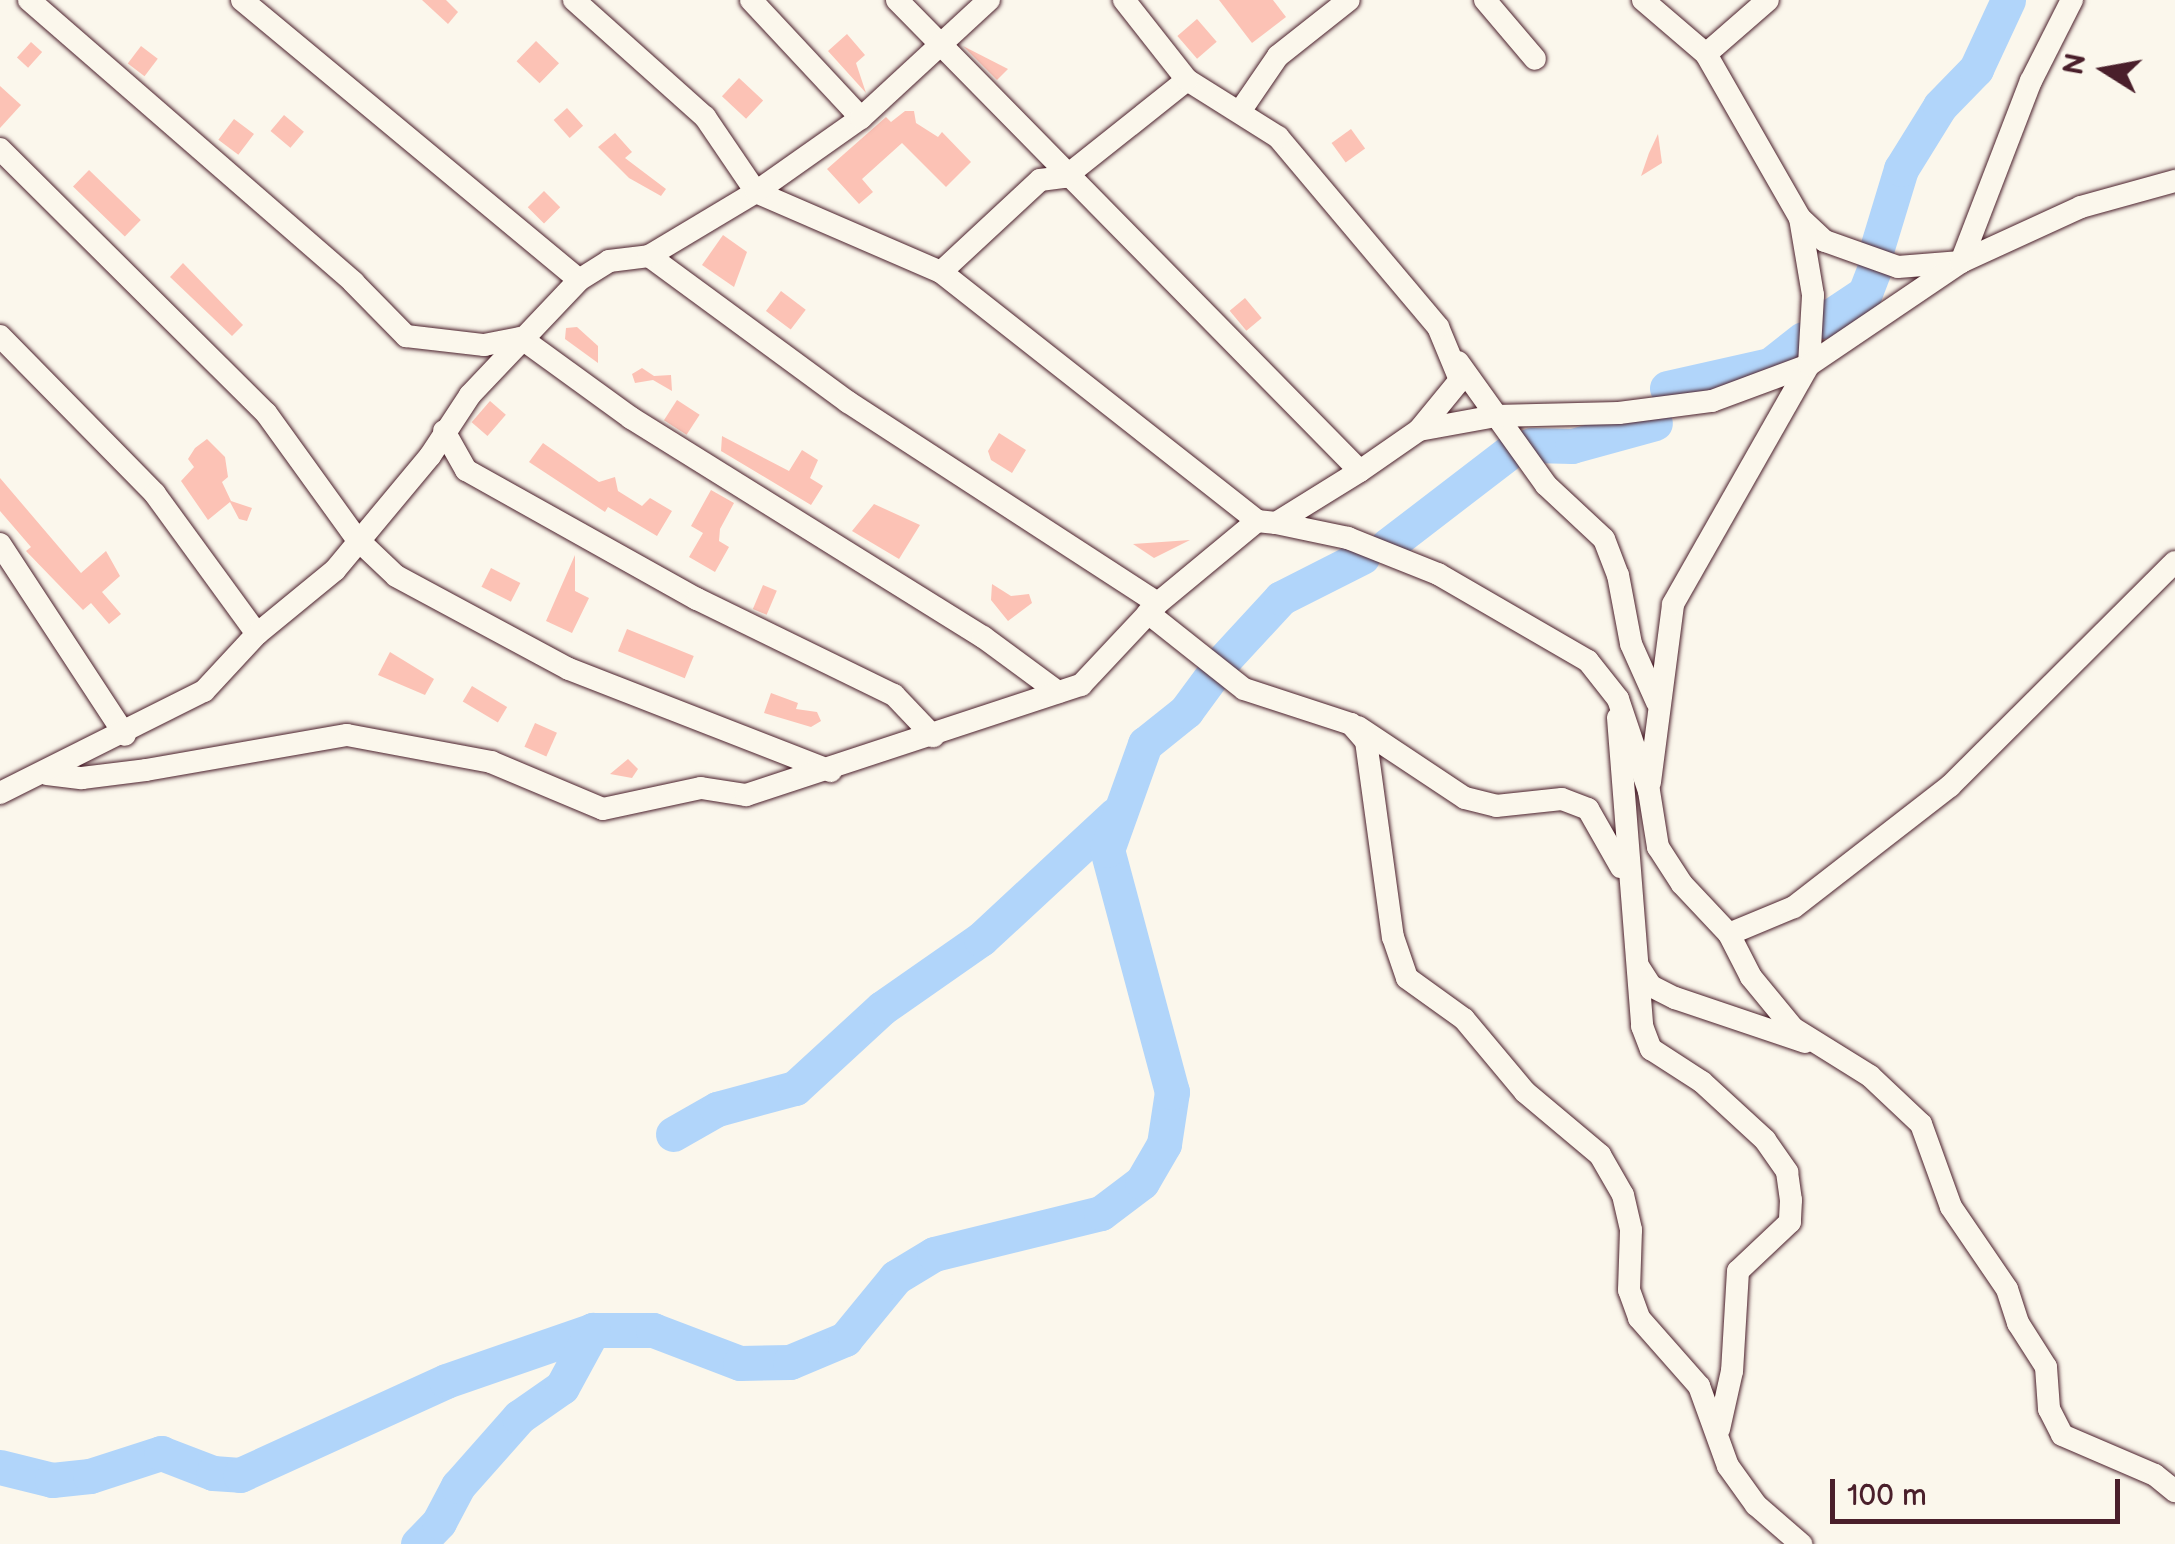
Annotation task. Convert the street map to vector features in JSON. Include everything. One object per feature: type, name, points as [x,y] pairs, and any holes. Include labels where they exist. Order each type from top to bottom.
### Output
[{"type":"street","points":[[29,0],[354,282],[406,336],[484,346],[521,338],[631,418],[983,636],[1058,692]]},
{"type":"street","points":[[242,0],[579,280]]},
{"type":"street","points":[[574,0],[704,117],[756,192],[941,272],[1266,522],[1348,538],[1438,574],[1588,661],[1618,699],[1648,791],[1658,847],[1729,934],[1751,977],[1813,1044]]},
{"type":"street","points":[[751,0],[862,118]]},
{"type":"street","points":[[897,0],[943,43],[1064,176],[1360,471]]},
{"type":"street","points":[[0,793],[125,735],[204,691],[258,634],[335,570],[356,538],[430,456],[444,431],[521,338],[579,280],[609,261],[649,256],[756,192],[862,118],[989,0]]},
{"type":"street","points":[[1124,0],[1187,80],[1241,110],[1278,137],[1438,327],[1456,359],[1546,485],[1604,540],[1618,574],[1631,644],[1658,705]]},
{"type":"street","points":[[1241,110],[1278,56],[1350,0]]},
{"type":"street","points":[[1485,0],[1536,59]]},
{"type":"street","points":[[1643,0],[1706,54],[1800,218],[1825,241],[1898,267],[1960,262]]},
{"type":"street","points":[[1706,54],[1768,0]]},
{"type":"street","points":[[1960,262],[2030,81],[2072,0]]},
{"type":"street","points":[[941,272],[1040,180],[1064,176],[1187,80]]},
{"type":"street","points":[[0,150],[266,413],[356,538],[396,576],[568,669],[831,772]]},
{"type":"street","points":[[1418,430],[1495,416],[1618,413],[1712,401],[1809,365],[1960,262],[2080,208],[2175,181]]},
{"type":"street","points":[[1648,791],[1672,604],[1809,365],[1813,296],[1800,218]]},
{"type":"street","points":[[649,256],[848,402],[1153,608],[1244,689],[1350,724],[1393,745],[1464,798],[1496,806],[1562,799],[1588,809],[1627,879]]},
{"type":"street","points":[[0,336],[155,494],[258,634]]},
{"type":"street","points":[[46,774],[82,778],[130,772],[347,734],[491,762],[603,809],[701,788],[746,795],[831,772],[1081,685],[1153,608],[1266,522],[1360,471],[1418,430],[1454,394],[1456,359]]},
{"type":"street","points":[[444,431],[466,470],[697,599],[894,694],[933,736]]},
{"type":"street","points":[[0,544],[125,735]]},
{"type":"street","points":[[1729,934],[1794,907],[1950,786],[2175,562]]},
{"type":"street","points":[[1618,699],[1627,879],[1642,1026],[1652,1049],[1702,1082],[1765,1140],[1787,1172],[1790,1222],[1738,1271],[1732,1371],[1718,1429]]},
{"type":"street","points":[[1350,724],[1366,741],[1377,785],[1393,937],[1407,978],[1464,1019],[1525,1092],[1600,1155],[1623,1195],[1631,1230],[1629,1290],[1638,1318],[1699,1386],[1718,1429],[1728,1466],[1756,1505],[1801,1544]]},
{"type":"street","points":[[1636,964],[1651,986],[1675,998],[1813,1044],[1870,1076],[1920,1124],[1951,1208],[2007,1289],[2018,1323],[2046,1367],[2049,1409],[2062,1435],[2155,1475],[2175,1491]]},
{"type":"building","points":[[422,0],[446,0],[458,12],[448,24]]},
{"type":"building","points":[[1219,0],[1273,0],[1286,17],[1252,43]]},
{"type":"building","points":[[1197,19],[1217,42],[1197,59],[1177,36]]},
{"type":"building","points":[[847,34],[865,55],[856,63],[866,93],[828,51]]},
{"type":"building","points":[[536,41],[559,63],[540,83],[517,61]]},
{"type":"building","points":[[31,42],[42,52],[28,68],[17,58]]},
{"type":"building","points":[[141,46],[158,59],[145,76],[128,64]]},
{"type":"building","points":[[963,46],[1008,69],[997,80]]},
{"type":"building","points":[[739,78],[763,101],[746,119],[722,96]]},
{"type":"building","points":[[0,86],[21,105],[0,128]]},
{"type":"building","points":[[567,108],[583,126],[570,138],[554,120]]},
{"type":"building","points":[[905,111],[914,111],[916,123],[938,137],[942,132],[971,162],[946,187],[902,143],[862,179],[873,192],[859,204],[827,169],[886,117],[891,122]]},
{"type":"building","points":[[284,115],[304,132],[290,148],[271,131]]},
{"type":"building","points":[[234,119],[254,134],[238,155],[218,140]]},
{"type":"building","points":[[1351,129],[1365,148],[1346,163],[1332,143]]},
{"type":"building","points":[[615,133],[632,152],[625,158],[666,189],[661,196],[629,178],[598,147]]},
{"type":"building","points":[[1658,134],[1662,163],[1641,176],[1649,153]]},
{"type":"building","points":[[89,170],[141,220],[125,237],[73,187]]},
{"type":"building","points":[[544,191],[560,207],[544,224],[528,207]]},
{"type":"building","points":[[723,235],[747,252],[734,287],[702,265]]},
{"type":"building","points":[[183,263],[243,325],[232,336],[170,277]]},
{"type":"building","points":[[781,291],[806,310],[791,330],[766,311]]},
{"type":"building","points":[[1245,298],[1262,318],[1246,331],[1230,311]]},
{"type":"building","points":[[577,327],[598,346],[598,363],[565,339],[566,328]]},
{"type":"building","points":[[642,368],[654,376],[671,375],[672,391],[653,380],[635,383],[632,374]]},
{"type":"building","points":[[677,400],[700,415],[687,435],[664,420]]},
{"type":"building","points":[[490,401],[506,415],[487,436],[472,422]]},
{"type":"building","points":[[999,433],[1026,450],[1012,473],[991,460],[988,451]]},
{"type":"building","points":[[722,436],[789,471],[802,450],[818,460],[810,478],[823,486],[811,505],[721,451]]},
{"type":"building","points":[[207,439],[225,457],[228,477],[222,482],[231,501],[252,508],[247,521],[239,519],[230,502],[208,520],[181,481],[194,467],[188,459]]},
{"type":"building","points":[[543,443],[599,482],[615,477],[618,491],[642,506],[650,498],[672,511],[657,536],[608,507],[605,512],[529,462]]},
{"type":"building","points":[[0,478],[81,573],[106,551],[120,576],[102,592],[121,614],[109,624],[91,603],[83,610],[26,551],[31,547],[0,511]]},
{"type":"building","points":[[711,490],[734,503],[720,529],[719,541],[729,547],[715,572],[689,557],[703,533],[691,526]]},
{"type":"building","points":[[874,504],[920,525],[899,559],[852,531]]},
{"type":"building","points":[[1190,540],[1154,558],[1133,544]]},
{"type":"building","points":[[575,555],[575,591],[589,598],[572,633],[546,621]]},
{"type":"building","points":[[491,568],[520,583],[511,602],[481,587]]},
{"type":"building","points":[[992,584],[1011,596],[1029,594],[1032,603],[1008,621],[991,600]]},
{"type":"building","points":[[763,585],[777,591],[767,615],[753,609]]},
{"type":"building","points":[[627,629],[694,656],[685,678],[618,651]]},
{"type":"building","points":[[390,652],[434,679],[425,695],[378,675]]},
{"type":"building","points":[[472,686],[507,707],[498,723],[463,701]]},
{"type":"building","points":[[771,693],[798,703],[796,709],[817,712],[821,721],[811,727],[764,713]]},
{"type":"building","points":[[535,723],[557,733],[546,757],[524,747]]},
{"type":"building","points":[[628,759],[638,769],[632,778],[610,774]]},
{"type":"waterway","points":[[1877,248],[1901,169],[1940,106],[1976,69],[2008,0]]},
{"type":"waterway","points":[[1823,321],[1865,293],[1874,269]]},
{"type":"waterway","points":[[1667,388],[1770,365],[1803,339]]},
{"type":"waterway","points":[[1531,445],[1572,446],[1655,423]]},
{"type":"waterway","points":[[1387,546],[1508,453]]},
{"type":"waterway","points":[[1221,663],[1281,598],[1362,557]]},
{"type":"waterway","points":[[0,1467],[52,1480],[90,1476],[161,1453],[213,1473],[240,1475],[446,1381],[593,1330],[653,1330],[740,1363],[790,1362],[845,1339],[896,1277],[934,1254],[1101,1213],[1142,1182],[1164,1144],[1172,1092],[1107,850],[1145,744],[1186,711],[1214,673]]},
{"type":"waterway","points":[[673,1134],[717,1109],[795,1088],[882,1008],[981,939],[1115,815]]},
{"type":"waterway","points":[[418,1544],[439,1522],[458,1486],[519,1417],[562,1387],[593,1330]]}]
